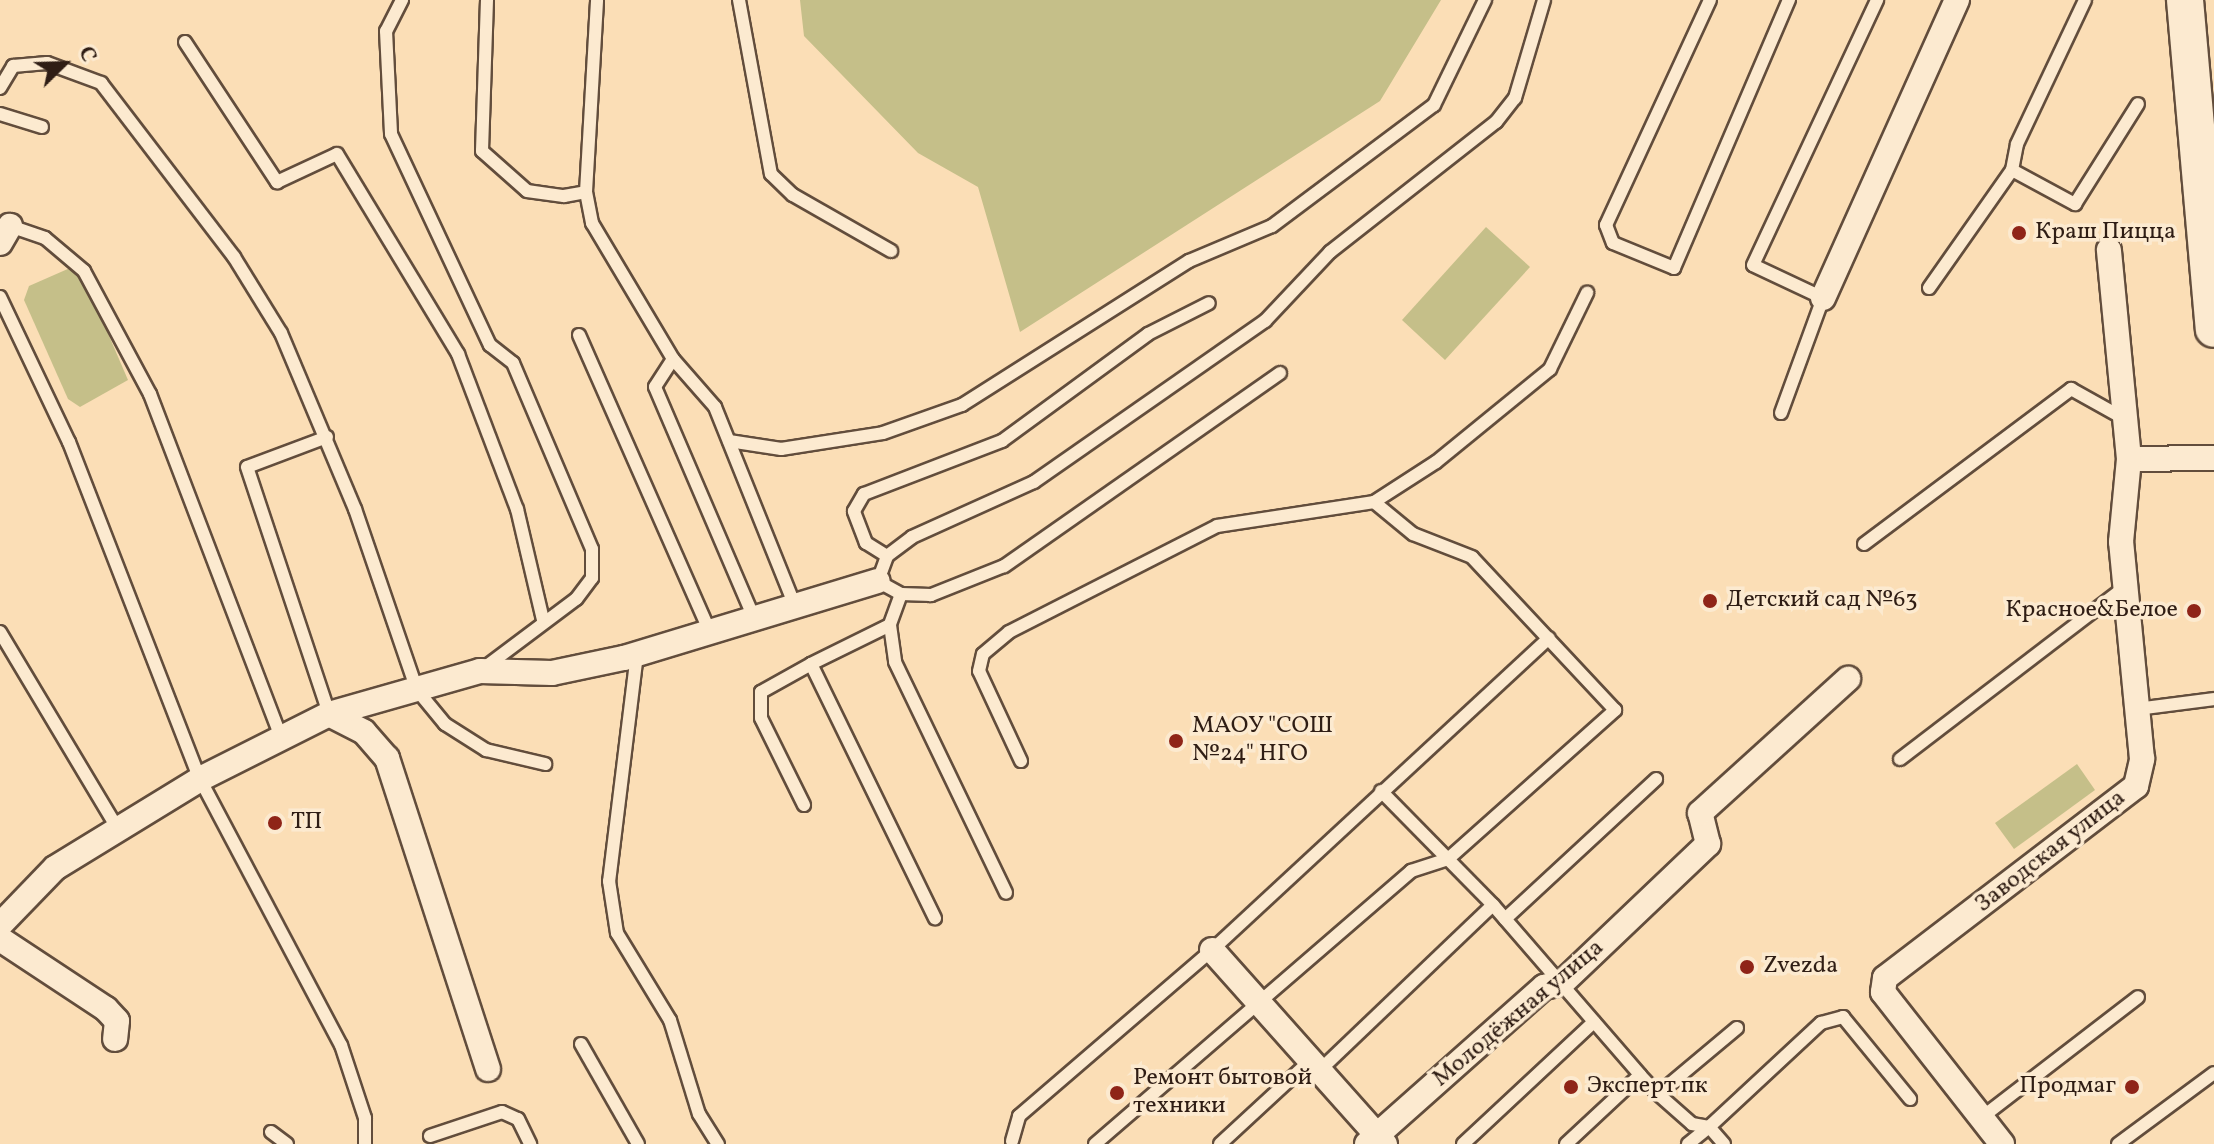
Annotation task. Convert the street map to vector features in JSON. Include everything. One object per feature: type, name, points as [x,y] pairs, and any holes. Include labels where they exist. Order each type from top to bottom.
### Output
[{"type":"main road","points":[[2185,0],[2214,329]]},
{"type":"street","points":[[1823,298],[1957,0]]},
{"type":"street","name":"Заводская улица","points":[[1992,1136],[1889,1007],[1885,978],[2136,786],[2137,709],[2126,586],[2129,459],[2109,250]]},
{"type":"street","points":[[2129,459],[2214,458]]},
{"type":"street","points":[[6,910],[55,868],[200,779],[280,734],[329,714],[480,671],[552,673],[637,654],[878,581]]},
{"type":"street","name":"Молодёжная улица","points":[[1376,1141],[1544,987],[1562,983],[1708,844],[1700,813],[1848,679]]},
{"type":"street","points":[[329,714],[364,732],[387,758],[488,1069]]},
{"type":"street","points":[[0,939],[106,1009],[117,1021],[115,1039]]},
{"type":"street","points":[[1212,950],[1376,1141]]},
{"type":"lane","points":[[402,0],[386,31],[391,134],[490,345],[513,363],[592,549],[592,578],[480,671]]},
{"type":"lane","points":[[487,0],[482,151],[527,191],[586,192]]},
{"type":"lane","points":[[597,0],[586,192],[592,223],[673,359],[715,407],[795,606]]},
{"type":"lane","points":[[739,0],[771,174],[793,195],[891,251]]},
{"type":"lane","points":[[729,441],[781,449],[883,433],[962,405],[1189,261],[1272,226],[1434,105],[1485,0]]},
{"type":"lane","points":[[1280,373],[1004,566],[931,595],[901,594],[878,581],[887,556],[912,537],[1034,482],[1265,321],[1330,252],[1496,122],[1515,98],[1544,0]]},
{"type":"lane","points":[[1704,2],[1606,225],[1613,243],[1674,268],[1789,0]]},
{"type":"lane","points":[[1781,413],[1823,298],[1753,265],[1877,0]]},
{"type":"lane","points":[[1929,288],[2012,170],[2017,144],[2085,0]]},
{"type":"lane","points":[[185,42],[277,182],[337,154],[458,354],[517,509],[543,620]]},
{"type":"lane","points":[[0,88],[13,66],[47,63],[101,83],[234,257],[281,333],[327,437],[417,690],[445,724],[486,750],[545,764]]},
{"type":"lane","points":[[2012,170],[2075,204],[2138,104]]},
{"type":"lane","points":[[0,114],[42,127]]},
{"type":"lane","points":[[5,234],[65,251],[99,298],[150,394],[280,734]]},
{"type":"lane","points":[[1021,761],[979,671],[983,654],[1009,632],[1217,526],[1374,502],[1436,462],[1550,369],[1587,293]]},
{"type":"lane","points":[[0,297],[69,442],[200,779],[341,1045],[365,1118],[365,1144]]},
{"type":"lane","points":[[887,556],[866,543],[854,511],[864,494],[1002,441],[1148,334],[1209,303]]},
{"type":"lane","points":[[579,335],[710,632]]},
{"type":"lane","points":[[673,359],[655,387],[754,618]]},
{"type":"lane","points":[[1864,544],[2071,389],[2123,418]]},
{"type":"lane","points":[[327,437],[247,467],[329,714]]},
{"type":"lane","points":[[1095,1144],[1411,871],[1448,859],[1615,710],[1472,557],[1413,534],[1374,502]]},
{"type":"lane","points":[[1900,759],[2126,586]]},
{"type":"lane","points":[[901,594],[890,625],[895,662],[1006,893]]},
{"type":"lane","points":[[804,805],[761,718],[761,692],[890,625]]},
{"type":"lane","points":[[0,632],[119,831]]},
{"type":"lane","points":[[1012,1141],[1019,1116],[1212,950],[1549,638]]},
{"type":"lane","points":[[637,654],[609,881],[617,933],[670,1020],[699,1114],[718,1144]]},
{"type":"lane","points":[[811,664],[935,918]]},
{"type":"lane","points":[[2137,709],[2214,699]]},
{"type":"lane","points":[[1505,919],[1656,779]]},
{"type":"lane","points":[[1381,791],[1493,905],[1658,1094],[1692,1124],[1709,1127],[1724,1144]]},
{"type":"lane","points":[[1220,1144],[1313,1067],[1493,905]]},
{"type":"lane","points":[[1992,1136],[2138,997]]},
{"type":"lane","points":[[1688,1144],[1821,1023],[1843,1017],[1910,1099]]},
{"type":"lane","points":[[1463,1144],[1594,1022]]},
{"type":"lane","points":[[1658,1094],[1737,1028]]},
{"type":"lane","points":[[581,1044],[638,1144]]},
{"type":"lane","points":[[2118,1144],[2214,1073]]},
{"type":"lane","points":[[1566,1144],[1640,1075]]},
{"type":"lane","points":[[430,1136],[502,1112],[518,1119],[530,1144]]},
{"type":"lane","points":[[271,1132],[287,1144]]},
{"type":"shaded area","points":[[800,0],[1441,0],[1380,101],[1020,332],[978,187],[918,153],[804,36]]},
{"type":"shaded area","points":[[1486,227],[1530,267],[1445,360],[1402,320]]},
{"type":"shaded area","points":[[70,268],[82,273],[128,380],[80,407],[68,399],[24,300],[29,286]]},
{"type":"shaded area","points":[[2077,764],[2095,790],[2014,849],[1995,823]]},
{"type":"place","name":"Краш Пицца","points":[[2019,233]]},
{"type":"place","name":"Детский сад №63","points":[[1710,601]]},
{"type":"place","name":"Красное&Белое","points":[[2194,611]]},
{"type":"place","name":"МАОУ \"СОШ №24\" НГО","points":[[1176,741]]},
{"type":"place","name":"ТП","points":[[275,823]]},
{"type":"place","name":"Zvezda","points":[[1747,967]]},
{"type":"place","name":"Эксперт пк","points":[[1571,1087]]},
{"type":"place","name":"Продмаг","points":[[2132,1087]]},
{"type":"place","name":"Ремонт бытовой техники","points":[[1117,1093]]}]
